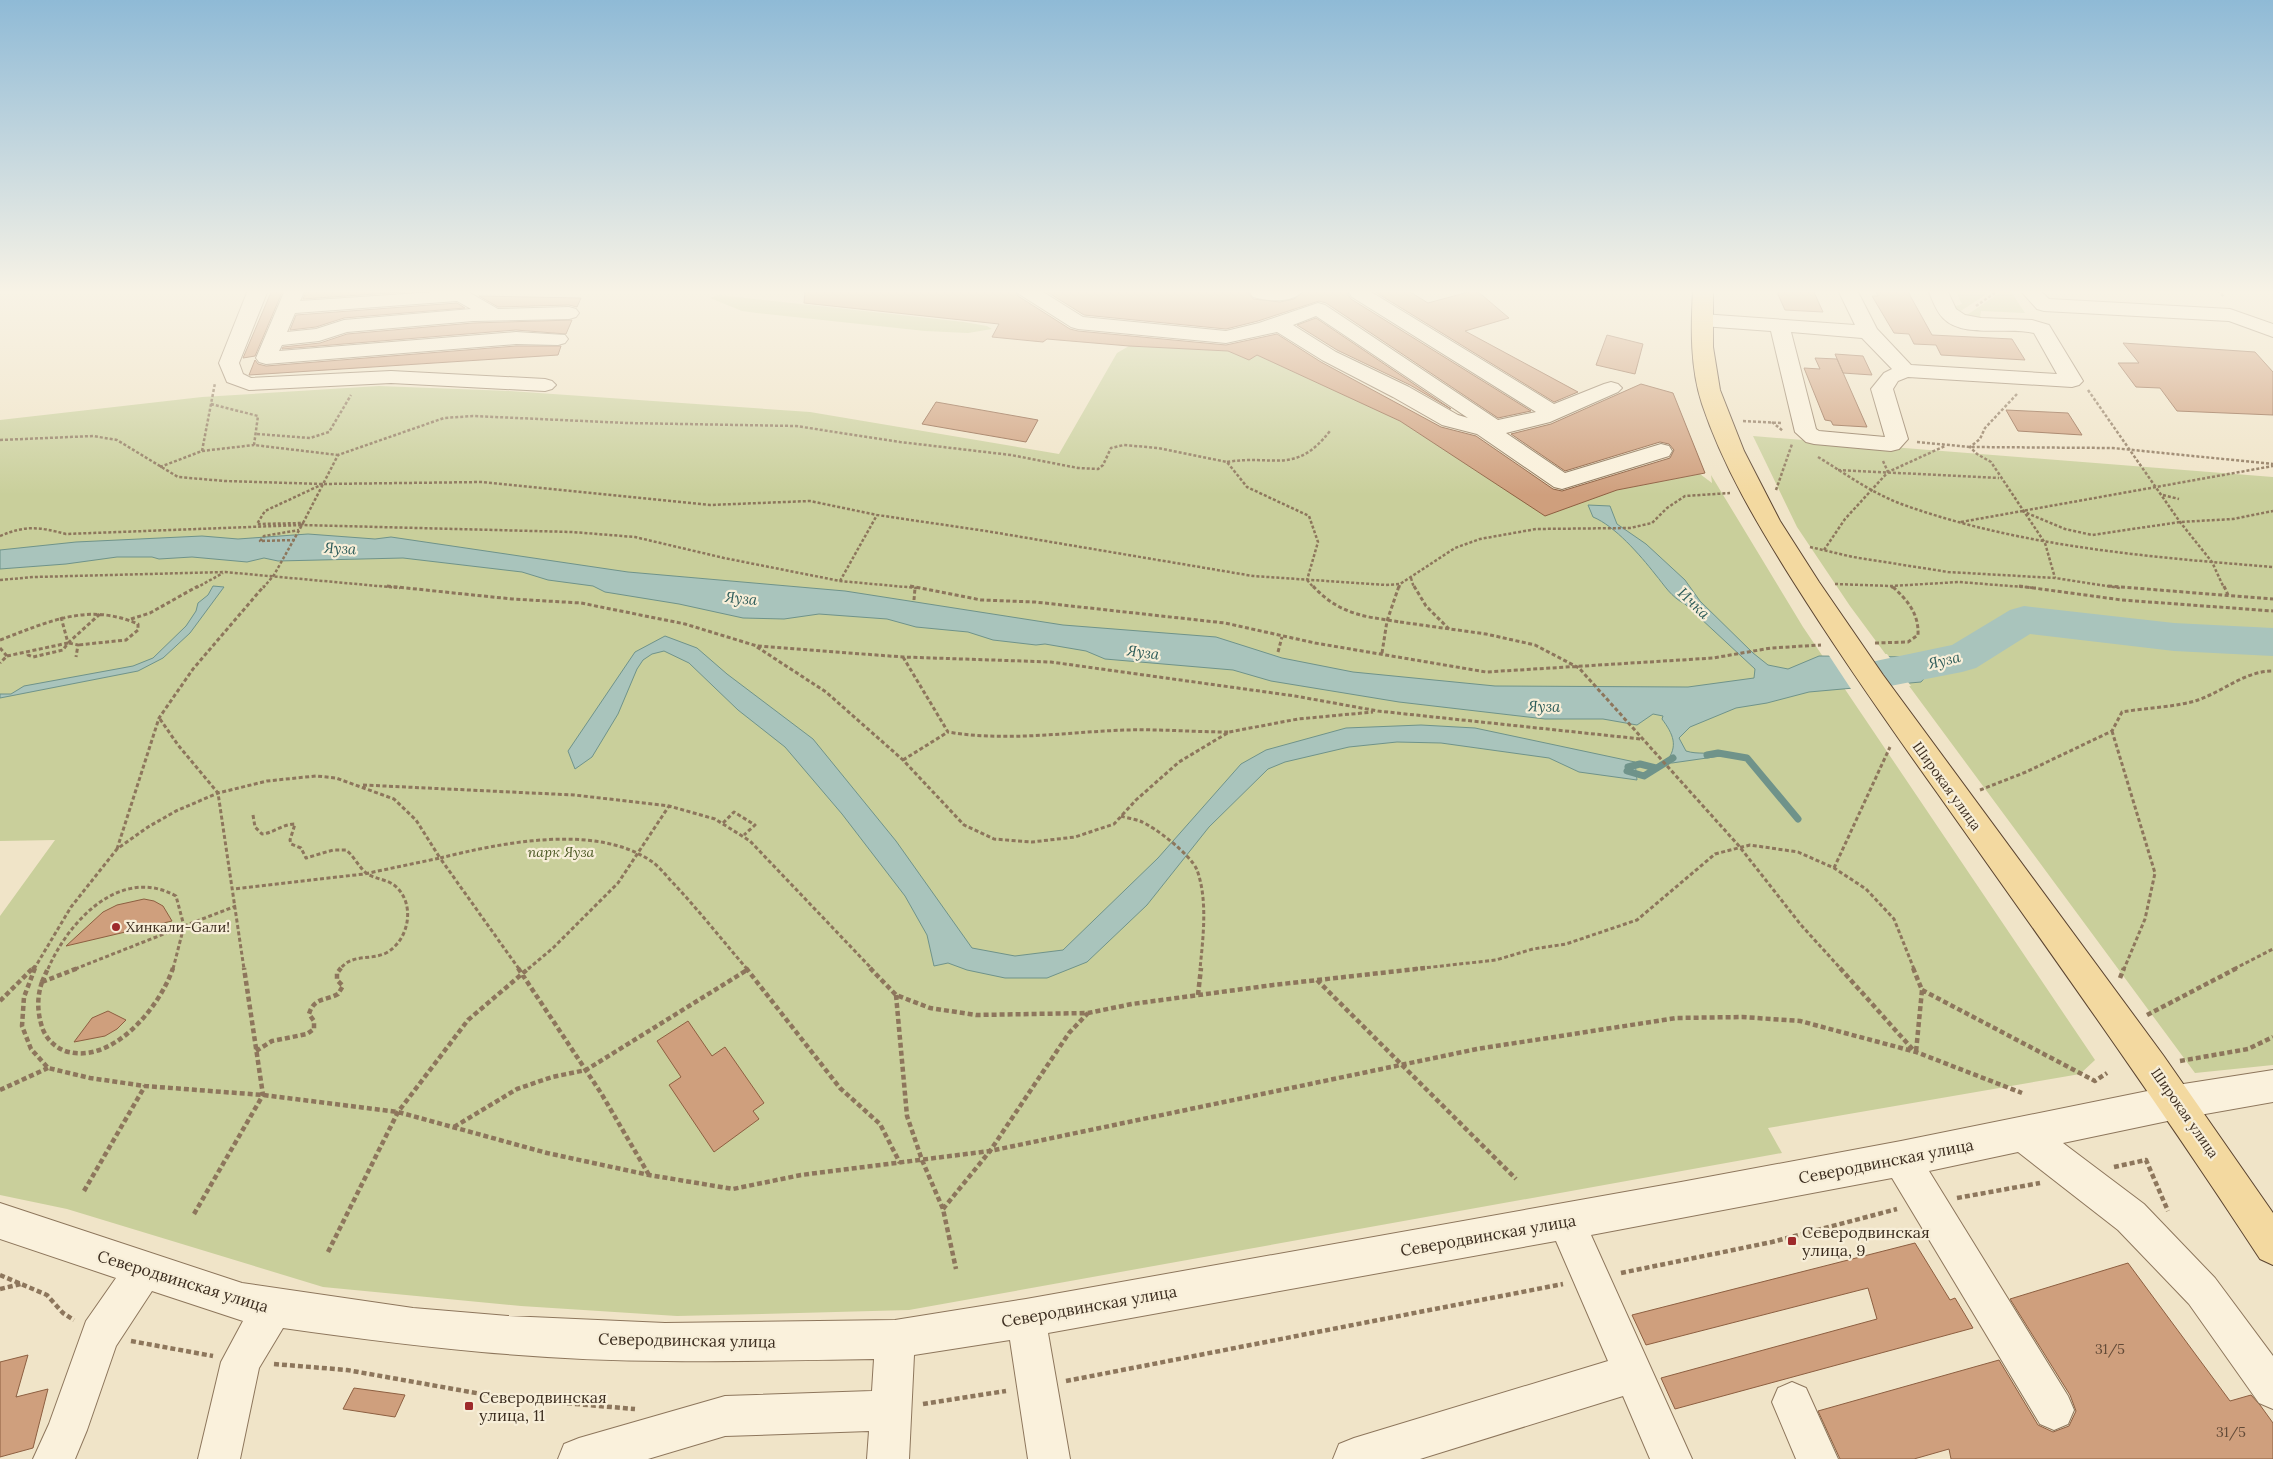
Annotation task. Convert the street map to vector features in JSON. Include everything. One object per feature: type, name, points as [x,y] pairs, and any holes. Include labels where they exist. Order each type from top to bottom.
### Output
[{"type":"main road","name":"Широкая улица","points":[[1704,358],[1712,400],[1752,493],[1828,615],[1897,736],[2177,1102],[2273,1246]]},
{"type":"street","points":[[231,358],[229,363],[234,378],[249,384],[391,377],[545,385]]},
{"type":"street","points":[[1333,358],[1401,392],[1450,420],[1472,427],[1504,427],[1553,412],[1611,388]]},
{"type":"street","points":[[1389,358],[1488,427],[1562,482],[1661,451]]},
{"type":"street","points":[[1465,358],[1553,412]]},
{"type":"street","points":[[1788,358],[1806,432],[1814,438],[1892,444],[1897,440],[1882,389],[1891,377],[1905,371],[2072,381]]},
{"type":"street","points":[[1893,358],[1905,371]]},
{"type":"street","points":[[2059,358],[2072,381]]},
{"type":"street","name":"Северодвинская улица","points":[[0,1221],[242,1302],[413,1327],[528,1336],[665,1342],[895,1339],[1026,1318],[1566,1221],[1901,1159],[2177,1102],[2273,1086]]},
{"type":"street","points":[[2023,1134],[2131,1217],[2202,1291],[2273,1388]]},
{"type":"street","points":[[1901,1159],[2054,1410]]},
{"type":"street","points":[[1566,1221],[1671,1459]]},
{"type":"street","points":[[54,1459],[67,1430],[100,1335],[144,1270]]},
{"type":"street","points":[[219,1459],[241,1362],[273,1308]]},
{"type":"street","points":[[1026,1318],[1049,1459]]},
{"type":"street","points":[[888,1459],[895,1339]]},
{"type":"street","points":[[1354,1459],[1633,1373]]},
{"type":"street","points":[[1792,1402],[1817,1459]]},
{"type":"street","points":[[579,1459],[725,1416],[890,1410]]},
{"type":"path","points":[[257,434],[310,438],[329,432],[362,378]]},
{"type":"path","points":[[1970,447],[1980,439],[1984,428],[2033,380]]},
{"type":"path","points":[[2072,381],[2091,392],[2180,522],[2212,562],[2228,595]]},
{"type":"path","points":[[202,451],[212,392]]},
{"type":"path","points":[[211,404],[258,416],[254,445]]},
{"type":"path","points":[[160,467],[202,451],[254,445],[338,455],[444,418],[473,416],[627,423],[796,426],[900,442],[1011,455],[1078,468],[1098,469],[1103,466],[1111,448],[1124,445],[1158,448],[1227,462],[1240,459],[1284,462],[1319,446],[1330,431]]},
{"type":"path","points":[[1741,421],[1805,426]]},
{"type":"path","points":[[0,440],[93,436],[117,440],[178,477],[324,484],[482,482],[710,505],[810,501],[877,515],[986,530],[1253,576],[1400,584],[1455,548],[1480,539],[1536,529],[1630,528],[1652,523],[1667,508],[1685,496],[1734,493]]},
{"type":"path","points":[[1897,440],[1970,447],[2113,448],[2273,465]]},
{"type":"path","points":[[1824,550],[1845,518],[1888,472],[1946,445]]},
{"type":"path","points":[[1970,447],[1977,454],[1991,462],[2045,543],[2055,578]]},
{"type":"path","points":[[117,850],[159,718],[193,669],[281,565],[338,455]]},
{"type":"path","points":[[1227,462],[1247,487],[1309,516],[1318,542],[1307,580]]},
{"type":"path","points":[[1960,522],[2273,465]]},
{"type":"path","points":[[2000,478],[1837,470],[1872,491],[1903,505],[1960,522],[2045,543],[2273,567]]},
{"type":"path","points":[[324,484],[265,511],[257,524],[562,531],[635,537],[724,558],[840,581],[916,588],[981,600],[1035,602],[1225,623],[1282,636],[1486,672],[1579,668],[1713,658],[1771,648],[1824,645]]},
{"type":"path","points":[[2162,494],[2179,498]]},
{"type":"path","points":[[2022,511],[2065,529],[2092,535],[2180,522],[2232,519],[2273,511]]},
{"type":"path","points":[[840,581],[877,515]]},
{"type":"path","points":[[0,536],[20,527],[40,527],[66,534],[302,524]]},
{"type":"path","points":[[294,540],[260,542],[264,536],[300,530]]},
{"type":"path","points":[[1802,545],[1853,557],[1948,572],[2055,578],[2111,587],[2273,599]]},
{"type":"path","points":[[130,619],[150,613],[225,572]]},
{"type":"path","points":[[0,580],[34,577],[225,572],[274,575],[512,599],[581,603],[685,624],[757,646],[903,656],[1051,662],[1295,696],[1378,711],[1640,739]]},
{"type":"path","points":[[1411,578],[1414,591],[1424,605],[1450,629]]},
{"type":"path","points":[[1307,580],[1318,594],[1338,608],[1363,617],[1486,634],[1535,645],[1579,668],[1640,739],[1739,846],[1801,925],[1916,1052]]},
{"type":"path","points":[[1827,584],[1891,586],[1932,582],[1979,583],[2040,588],[2122,600],[2273,611]]},
{"type":"path","points":[[1382,653],[1387,621],[1400,584]]},
{"type":"path","points":[[1891,586],[1914,608],[1920,624],[1918,635],[1908,642]]},
{"type":"path","points":[[914,600],[916,588]]},
{"type":"path","points":[[28,652],[28,656],[34,656],[63,650],[68,643],[102,612]]},
{"type":"path","points":[[0,640],[62,617],[102,612],[130,619],[138,624],[138,630],[126,640],[78,645],[68,643],[7,656],[0,663]]},
{"type":"path","points":[[62,617],[68,643]]},
{"type":"path","points":[[1278,652],[1282,636]]},
{"type":"path","points":[[76,657],[78,645]]},
{"type":"path","points":[[757,646],[826,692],[902,760],[964,824],[994,839],[1032,842],[1075,837],[1114,824],[1136,800],[1179,762],[1229,732]]},
{"type":"path","points":[[0,648],[7,656]]},
{"type":"path","points":[[903,656],[948,732]]},
{"type":"path","points":[[1978,791],[2026,772],[2112,731],[2122,712],[2198,700],[2240,678],[2262,671],[2273,672]]},
{"type":"path","points":[[902,760],[948,732],[965,736],[1026,736],[1126,730],[1229,732],[1298,719],[1378,711]]},
{"type":"path","points":[[159,718],[178,745],[218,793],[236,906],[262,1095],[194,1214]]},
{"type":"path","points":[[2112,731],[2155,873],[2145,920],[2120,979]]},
{"type":"path","points":[[1834,868],[1897,736]]},
{"type":"path","points":[[649,1175],[616,1115],[416,820],[394,799],[358,784],[336,778],[316,776],[267,781],[218,793],[176,811],[148,827],[117,850],[71,907],[36,964],[24,997],[22,1026],[31,1049],[48,1068],[90,1078],[145,1086],[262,1095],[398,1112],[547,1153],[649,1175],[733,1189],[801,1175],[990,1151],[1477,1049],[1676,1018],[1742,1017],[1800,1021],[1916,1052],[2022,1093]]},
{"type":"path","points":[[358,784],[546,793],[669,806],[722,823],[744,836],[896,995],[930,1008],[976,1015],[1088,1013],[1198,995],[1496,960],[1533,949],[1566,944],[1637,920],[1715,854],[1739,846],[1750,845],[1798,852],[1834,868],[1866,889],[1894,919],[1922,990],[1916,1052]]},
{"type":"path","points":[[328,1252],[398,1112],[468,1020],[553,948],[618,883],[669,806]]},
{"type":"path","points":[[722,823],[734,812],[754,826],[744,836]]},
{"type":"path","points":[[253,815],[255,827],[262,834],[268,835],[287,823],[295,824],[290,840],[291,844],[301,848],[306,858],[314,858],[326,852],[343,849],[352,854],[358,866],[369,874],[395,885],[402,893],[409,913],[402,936],[389,952],[374,958],[361,957],[348,962],[337,973],[337,980],[343,986],[340,994],[333,998],[320,999],[311,1007],[310,1014],[314,1021],[314,1028],[307,1034],[272,1041],[256,1051]]},
{"type":"path","points":[[1121,816],[1141,821],[1159,833],[1195,867],[1201,889],[1201,958],[1198,995]]},
{"type":"path","points":[[233,889],[369,874],[404,868],[488,846],[549,839],[598,841],[638,853],[653,862],[696,908],[840,1088],[880,1124],[900,1163]]},
{"type":"path","points":[[153,887],[176,896],[184,926],[176,963],[151,1013],[135,1029],[111,1044],[77,1054],[60,1051],[48,1040],[39,1020],[38,999],[42,982],[60,942],[78,918],[102,900],[120,892],[136,888],[153,887]]},
{"type":"path","points":[[42,982],[236,906]]},
{"type":"path","points":[[2147,1014],[2273,949]]},
{"type":"path","points":[[0,1001],[36,964]]},
{"type":"path","points":[[454,1127],[517,1089],[552,1077],[586,1070],[747,970]]},
{"type":"path","points":[[1317,980],[1516,1179]]},
{"type":"path","points":[[1922,990],[2095,1081],[2107,1073]]},
{"type":"path","points":[[896,995],[907,1116],[922,1160],[943,1209],[956,1269]]},
{"type":"path","points":[[943,1209],[990,1151],[1068,1034],[1088,1013]]},
{"type":"path","points":[[2179,1062],[2248,1049],[2273,1037]]},
{"type":"path","points":[[0,1090],[48,1068]]},
{"type":"path","points":[[84,1191],[145,1086]]},
{"type":"path","points":[[890,1410],[1037,1386],[1591,1279],[1772,1242],[1928,1203],[2077,1177],[2146,1160]]},
{"type":"path","points":[[0,1275],[47,1295],[63,1313],[100,1335],[241,1362],[347,1370],[504,1398],[638,1409]]},
{"type":"path","points":[[0,1289],[22,1284]]},
{"type":"green space","name":"парк Яуза","points":[[1114,358],[1245,358],[1249,360],[1252,358],[1264,358],[1400,421],[1545,515],[1617,490],[1700,474],[1712,483],[1711,475],[1803,627],[2095,1060],[2080,1074],[1768,1128],[1782,1153],[909,1310],[677,1316],[521,1306],[323,1287],[67,1209],[0,1195],[0,916],[55,840],[0,841],[0,420],[202,397],[379,386],[510,391],[810,412],[1059,454]]},
{"type":"green space","points":[[1753,436],[2273,477],[2273,1065],[2195,1073],[1850,606],[1797,527]]},
{"type":"water","name":"Ичка","points":[[1588,505],[1610,506],[1617,524],[1646,544],[1685,580],[1700,601],[1753,653],[1768,665],[1788,669],[1819,656],[1916,657],[1937,664],[1921,682],[1809,692],[1767,703],[1736,708],[1690,727],[1679,738],[1686,751],[1721,756],[1672,763],[1666,762],[1672,751],[1672,735],[1662,719],[1663,716],[1653,714],[1637,725],[1603,719],[1545,719],[1399,702],[1271,681],[1233,670],[1105,659],[1086,651],[1045,644],[1036,645],[993,640],[968,632],[916,627],[887,619],[819,614],[784,619],[743,618],[679,604],[605,592],[593,586],[548,580],[522,572],[403,558],[278,561],[264,558],[247,562],[192,557],[159,559],[152,557],[117,557],[66,564],[0,569],[0,550],[76,542],[202,536],[238,539],[308,534],[375,539],[391,537],[628,572],[845,591],[1063,625],[1216,637],[1282,658],[1353,672],[1495,686],[1688,687],[1754,678],[1755,669],[1685,604],[1672,595],[1627,542],[1610,527],[1593,517]]},
{"type":"water","points":[[213,586],[224,587],[190,633],[163,658],[138,671],[0,698],[0,694],[11,694],[24,686],[133,666],[153,658],[186,626],[196,611],[198,603],[208,595]]},
{"type":"water","points":[[665,636],[697,648],[727,674],[813,739],[896,841],[972,948],[1015,956],[1063,950],[1158,858],[1241,764],[1266,750],[1346,728],[1421,725],[1475,728],[1635,762],[1637,780],[1579,772],[1549,758],[1441,743],[1397,742],[1349,747],[1285,762],[1268,769],[1209,827],[1147,905],[1087,962],[1047,978],[1005,978],[967,970],[948,963],[934,966],[927,935],[905,896],[842,814],[785,747],[738,710],[689,663],[664,651],[652,654],[643,660],[637,669],[618,714],[592,757],[575,769],[568,751],[635,652]]},
{"type":"pier","points":[[1828,654],[1887,654],[1911,686],[1853,692]]},
{"type":"building","points":[[365,358],[510,358],[249,375],[255,360],[258,364],[266,366]]},
{"type":"building","points":[[1264,358],[1315,358],[1441,427],[1476,436],[1553,489],[1562,491],[1670,458],[1674,450],[1669,444],[1660,442],[1565,471],[1511,434],[1551,424],[1641,384],[1673,393],[1705,473],[1617,490],[1545,516],[1400,421]]},
{"type":"building","points":[[1354,358],[1375,358],[1451,409],[1410,385]]},
{"type":"building","points":[[1408,358],[1446,358],[1531,411],[1498,418]]},
{"type":"building","points":[[1483,358],[1515,358],[1578,392],[1554,402]]},
{"type":"building","points":[[1599,358],[1639,358],[1635,374],[1596,365]]},
{"type":"building","points":[[1815,358],[1837,359],[1867,427],[1833,425],[1831,421],[1825,420],[1804,368],[1820,369]]},
{"type":"building","points":[[1837,358],[1864,358],[1872,375],[1843,373]]},
{"type":"building","points":[[1993,358],[2024,358],[2025,360]]},
{"type":"building","points":[[2135,358],[2260,358],[2273,372],[2273,415],[2177,411],[2160,388],[2136,387],[2118,363],[2139,363]]},
{"type":"building","points":[[936,402],[1038,420],[1026,442],[922,424]]},
{"type":"building","points":[[2006,410],[2068,413],[2082,435],[2018,431]]},
{"type":"building","name":"Хинкали-Gали!","points":[[144,899],[154,901],[163,906],[172,921],[66,946],[103,912],[117,905]]},
{"type":"building","points":[[108,1011],[126,1020],[117,1029],[105,1036],[74,1042],[92,1018]]},
{"type":"building","points":[[688,1021],[712,1056],[725,1047],[764,1103],[753,1111],[759,1119],[714,1152],[669,1085],[681,1077],[657,1041]]},
{"type":"building","points":[[1915,1243],[1950,1300],[1955,1298],[1973,1328],[1675,1409],[1661,1378],[1877,1319],[1868,1288],[1646,1345],[1632,1315]]},
{"type":"building","points":[[2128,1263],[2230,1401],[2251,1395],[2260,1405],[2273,1423],[2273,1459],[1951,1459],[1949,1449],[1914,1459],[1840,1459],[1818,1411],[1999,1360],[2038,1425],[2053,1432],[2069,1426],[2076,1411],[2070,1395],[2010,1299]]},
{"type":"building","points":[[28,1355],[16,1397],[48,1389],[33,1448],[0,1457],[0,1362]]},
{"type":"building","points":[[354,1388],[405,1395],[395,1417],[343,1409]]},
{"type":"waterway","name":"Яуза","points":[[1880,673],[1962,658],[2024,620],[2174,637],[2273,642]]},
{"type":"waterway","points":[[1707,755],[1718,753],[1747,758],[1798,819]]},
{"type":"waterway","points":[[1627,771],[1644,776],[1673,758]]},
{"type":"waterway","points":[[1628,767],[1640,764],[1656,768]]},
{"type":"place","name":"Хинкали-Gали!","points":[[116,927]]},
{"type":"place","name":"Северодвинская улица, 9","points":[[1792,1241]]},
{"type":"place","name":"Северодвинская улица, 11","points":[[469,1406]]}]
